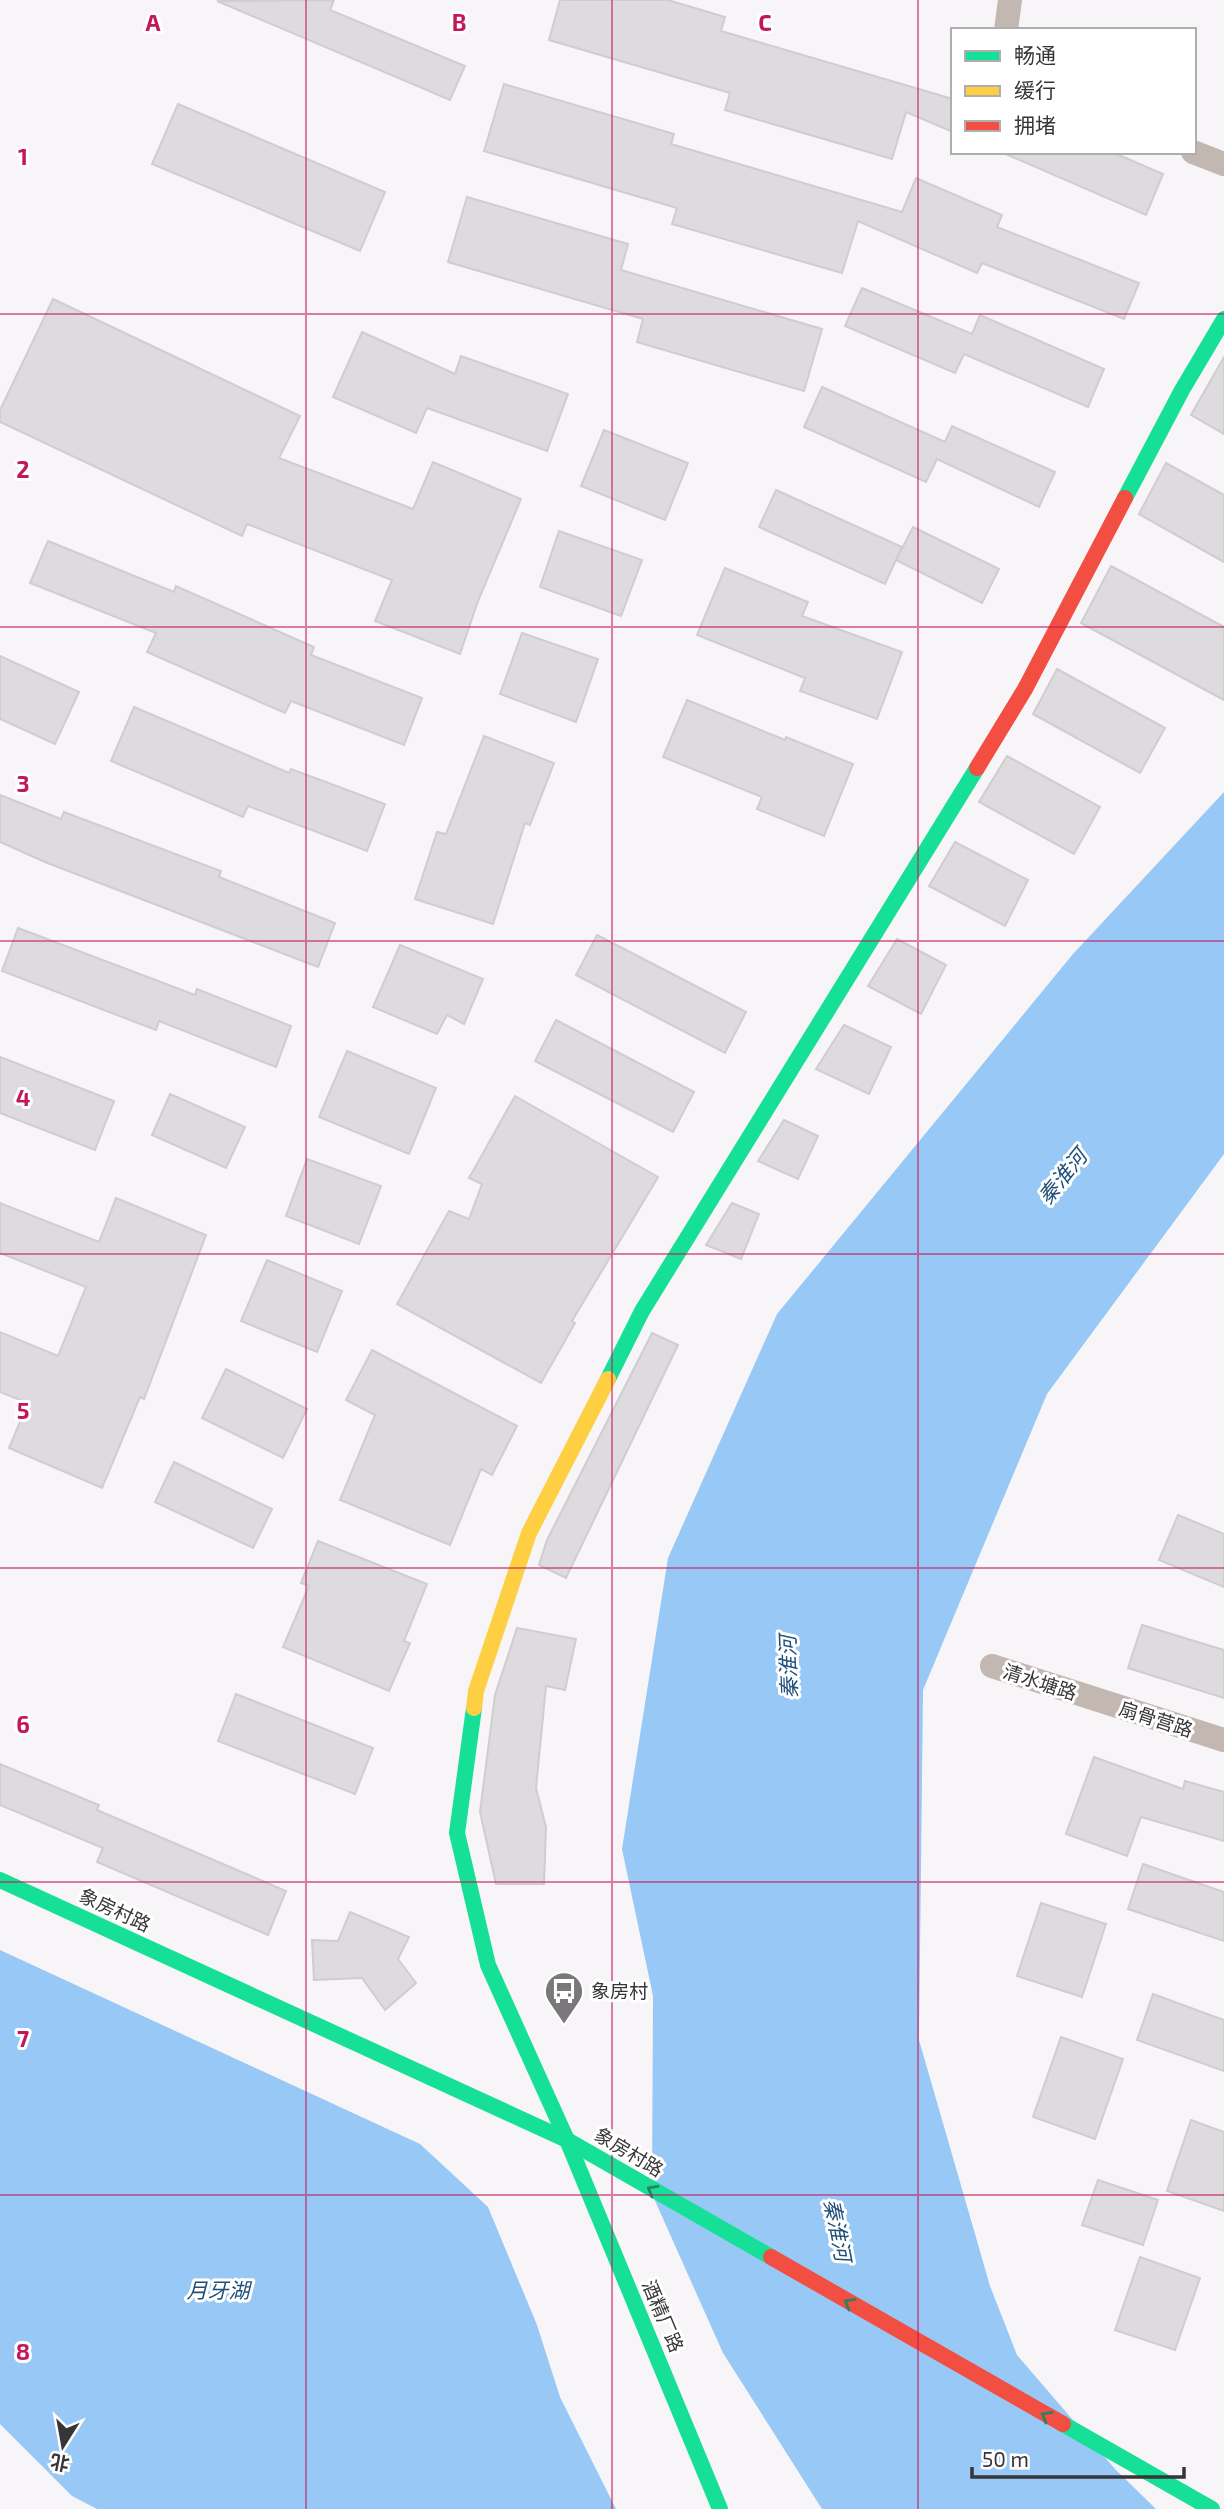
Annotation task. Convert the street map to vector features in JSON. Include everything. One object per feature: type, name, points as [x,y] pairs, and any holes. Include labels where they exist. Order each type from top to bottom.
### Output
[{"type":"street","points":[[1006,28],[1010,0]]},
{"type":"street","points":[[1196,153],[1224,164]]},
{"type":"street","name":"酒精厂路","points":[[720,2509],[567,2140],[488,1965],[457,1833],[476,1690],[529,1533],[642,1311],[851,977],[1025,689],[1182,390],[1224,319]]},
{"type":"street","name":"清水塘路","points":[[992,1666],[1088,1698]]},
{"type":"street","name":"扇骨营路","points":[[1088,1698],[1224,1741]]},
{"type":"street","name":"象房村路","points":[[0,1880],[567,2140],[1212,2509]]},
{"type":"water","name":"秦淮河","points":[[1224,792],[1224,1154],[1047,1394],[923,1690],[919,2040],[990,2286],[1017,2355],[1115,2469],[1156,2509],[822,2509],[723,2353],[652,2194],[653,1996],[622,1849],[668,1558],[777,1314],[1073,954]]},
{"type":"water","name":"月牙湖","points":[[0,1950],[420,2144],[488,2207],[537,2325],[560,2397],[616,2509],[97,2509],[72,2496],[0,2424]]},
{"type":"building","points":[[334,0],[330,10],[465,66],[450,100],[217,1]]},
{"type":"building","points":[[560,0],[668,0],[725,17],[721,31],[951,98],[951,131],[906,112],[892,159],[725,110],[730,93],[549,40]]},
{"type":"building","points":[[504,84],[674,134],[671,144],[902,212],[916,178],[1002,215],[997,227],[1139,283],[1124,319],[982,263],[977,273],[858,221],[842,273],[672,224],[677,208],[484,151]]},
{"type":"building","points":[[178,104],[385,192],[360,251],[152,164]]},
{"type":"building","points":[[1006,154],[1117,154],[1163,174],[1146,215]]},
{"type":"building","points":[[467,197],[628,244],[621,270],[822,329],[804,391],[637,342],[643,319],[448,262]]},
{"type":"building","points":[[862,288],[972,334],[980,315],[1104,369],[1088,407],[964,354],[955,373],[845,326]]},
{"type":"building","points":[[53,299],[300,416],[279,458],[413,509],[433,462],[521,499],[478,601],[460,654],[375,621],[392,580],[247,524],[242,536],[0,422],[0,410]]},
{"type":"building","points":[[362,332],[455,374],[461,356],[568,394],[547,451],[427,408],[416,433],[333,397]]},
{"type":"building","points":[[1224,357],[1224,434],[1191,415]]},
{"type":"building","points":[[822,387],[945,442],[952,426],[1055,472],[1039,507],[937,459],[926,482],[804,427]]},
{"type":"building","points":[[604,430],[688,463],[665,520],[581,486]]},
{"type":"building","points":[[1166,463],[1224,495],[1224,562],[1139,514]]},
{"type":"building","points":[[776,490],[902,547],[885,584],[759,527]]},
{"type":"building","points":[[913,527],[999,569],[982,603],[896,560]]},
{"type":"building","points":[[559,531],[642,560],[621,616],[540,587]]},
{"type":"building","points":[[48,541],[174,592],[176,586],[314,647],[311,655],[422,698],[404,745],[291,701],[285,713],[147,652],[156,633],[30,583]]},
{"type":"building","points":[[1111,566],[1224,627],[1224,700],[1081,623]]},
{"type":"building","points":[[725,568],[808,602],[802,616],[902,652],[877,719],[800,691],[805,678],[697,635]]},
{"type":"building","points":[[522,633],[598,659],[576,722],[500,694]]},
{"type":"building","points":[[0,656],[79,692],[55,744],[0,719]]},
{"type":"building","points":[[1057,669],[1165,728],[1140,773],[1033,714]]},
{"type":"building","points":[[687,700],[853,764],[824,836],[757,809],[762,797],[663,757]]},
{"type":"building","points":[[134,707],[289,773],[291,769],[385,804],[367,851],[248,806],[243,817],[111,761]]},
{"type":"building","points":[[484,736],[554,763],[530,825],[525,823],[493,924],[415,899],[437,832],[446,834]]},
{"type":"building","points":[[1007,756],[1100,807],[1074,854],[979,802]]},
{"type":"building","points":[[0,795],[61,819],[64,812],[221,871],[219,877],[335,923],[318,967],[45,862],[0,842]]},
{"type":"building","points":[[955,842],[1028,880],[1005,926],[929,886]]},
{"type":"building","points":[[18,928],[195,995],[197,989],[291,1026],[276,1067],[159,1021],[156,1030],[2,971]]},
{"type":"building","points":[[597,935],[746,1012],[725,1053],[576,975]]},
{"type":"building","points":[[897,939],[946,965],[921,1014],[868,986]]},
{"type":"building","points":[[400,945],[483,979],[464,1024],[447,1015],[437,1034],[373,1007]]},
{"type":"building","points":[[556,1020],[694,1092],[673,1132],[535,1061]]},
{"type":"building","points":[[844,1025],[891,1047],[869,1094],[816,1069]]},
{"type":"building","points":[[347,1051],[436,1088],[409,1154],[319,1117]]},
{"type":"building","points":[[0,1057],[114,1101],[95,1150],[0,1113]]},
{"type":"building","points":[[170,1094],[245,1127],[226,1168],[152,1135]]},
{"type":"building","points":[[515,1096],[658,1177],[572,1321],[575,1323],[541,1383],[397,1304],[449,1211],[469,1219],[482,1184],[469,1178]]},
{"type":"building","points":[[784,1120],[818,1136],[798,1179],[758,1161]]},
{"type":"building","points":[[307,1159],[381,1186],[359,1244],[286,1216]]},
{"type":"building","points":[[116,1198],[206,1235],[144,1399],[140,1397],[102,1488],[9,1448],[28,1403],[0,1392],[0,1332],[58,1356],[86,1287],[0,1253],[0,1203],[99,1242]]},
{"type":"building","points":[[732,1203],[759,1214],[741,1259],[706,1245]]},
{"type":"building","points":[[267,1260],[342,1291],[317,1352],[241,1321]]},
{"type":"building","points":[[652,1333],[678,1345],[566,1578],[539,1565],[547,1540]]},
{"type":"building","points":[[372,1350],[517,1426],[492,1475],[481,1469],[450,1545],[340,1500],[375,1415],[346,1400]]},
{"type":"building","points":[[226,1369],[307,1409],[283,1458],[202,1418]]},
{"type":"building","points":[[174,1462],[272,1509],[253,1548],[155,1502]]},
{"type":"building","points":[[1178,1515],[1224,1534],[1224,1587],[1159,1560]]},
{"type":"building","points":[[318,1541],[427,1584],[404,1641],[410,1643],[389,1691],[283,1647],[309,1586],[301,1583]]},
{"type":"building","points":[[1142,1625],[1224,1650],[1224,1698],[1128,1668]]},
{"type":"building","points":[[517,1628],[576,1639],[565,1690],[546,1686],[536,1788],[546,1827],[544,1884],[496,1884],[480,1812],[495,1695]]},
{"type":"building","points":[[236,1694],[373,1748],[355,1794],[218,1741]]},
{"type":"building","points":[[1094,1757],[1183,1789],[1185,1781],[1224,1792],[1224,1841],[1141,1817],[1127,1856],[1066,1834]]},
{"type":"building","points":[[0,1764],[99,1805],[97,1810],[286,1891],[268,1935],[97,1862],[103,1848],[0,1805]]},
{"type":"building","points":[[1143,1864],[1224,1892],[1224,1941],[1128,1909]]},
{"type":"building","points":[[1041,1903],[1106,1924],[1082,1997],[1017,1976]]},
{"type":"building","points":[[350,1912],[409,1937],[398,1959],[416,1983],[385,2010],[362,1978],[314,1980],[312,1940],[338,1941]]},
{"type":"building","points":[[1153,1994],[1224,2020],[1224,2071],[1137,2040]]},
{"type":"building","points":[[1061,2037],[1123,2059],[1095,2139],[1033,2117]]},
{"type":"building","points":[[1191,2120],[1224,2132],[1224,2211],[1167,2191]]},
{"type":"building","points":[[1098,2180],[1158,2200],[1143,2245],[1082,2225]]},
{"type":"building","points":[[1140,2257],[1200,2278],[1175,2350],[1115,2330]]},
{"type":"traffic: fast","points":[[1125,498],[1182,390],[1224,319]]},
{"type":"traffic: fast","points":[[608,1379],[642,1311],[977,768]]},
{"type":"traffic: fast","points":[[474,1708],[457,1833],[488,1965],[567,2140],[720,2509]]},
{"type":"traffic: fast","points":[[0,1880],[567,2140],[771,2257]]},
{"type":"traffic: fast","points":[[1063,2424],[1212,2509]]},
{"type":"traffic: slow","points":[[474,1708],[476,1691],[529,1533],[608,1379]]},
{"type":"traffic: jam","points":[[977,768],[1025,689],[1125,498]]},
{"type":"traffic: jam","points":[[771,2257],[1063,2424]]},
{"type":"place","name":"象房村","points":[[564,2025]]}]
